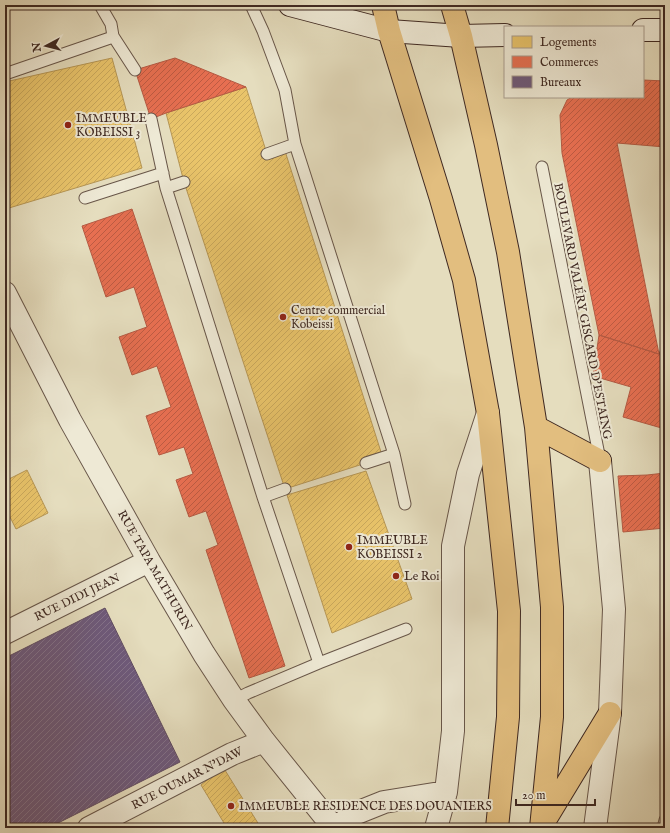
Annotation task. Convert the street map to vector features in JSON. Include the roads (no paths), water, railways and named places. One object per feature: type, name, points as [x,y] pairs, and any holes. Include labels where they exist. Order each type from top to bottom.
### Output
[{"type":"main road","points":[[383,5],[389,31],[441,199],[464,280],[488,413],[509,611],[508,717],[497,828]]},
{"type":"main road","points":[[452,5],[461,36],[486,145],[511,270],[536,427],[552,606],[552,717],[541,827]]},
{"type":"main road","points":[[536,427],[600,461]]},
{"type":"main road","points":[[541,827],[610,713]]},
{"type":"street","points":[[290,5],[389,31],[461,36],[504,35]]},
{"type":"street","points":[[644,30],[665,30]]},
{"type":"street","name":"RUE TAPA MATHURIN","points":[[5,294],[70,420],[149,561],[204,654],[234,700],[264,741],[335,828],[354,814],[384,802],[446,792]]},
{"type":"street","points":[[436,828],[446,792],[453,731],[453,546],[468,474],[488,413]]},
{"type":"street","points":[[595,828],[610,713],[614,609],[600,461]]},
{"type":"street","name":"RUE DIDI JEAN","points":[[5,633],[149,561]]},
{"type":"street","name":"RUE OUMAR N'DAW","points":[[90,828],[232,754],[264,741]]},
{"type":"lane","points":[[100,5],[110,24],[113,36],[135,70]]},
{"type":"lane","points":[[251,5],[263,31],[285,90],[295,144],[394,454],[405,504]]},
{"type":"lane","points":[[5,74],[113,36]]},
{"type":"lane","points":[[151,119],[166,188],[263,497],[319,664]]},
{"type":"lane","points":[[267,154],[295,144]]},
{"type":"lane","name":"BOULEVARD VALÉRY GISCARD D'ESTAING","points":[[542,167],[600,461]]},
{"type":"lane","points":[[85,198],[163,173]]},
{"type":"lane","points":[[166,188],[184,182]]},
{"type":"lane","points":[[366,463],[394,454]]},
{"type":"lane","points":[[263,497],[285,489]]},
{"type":"lane","points":[[234,700],[406,629]]},
{"type":"lane","points":[[663,828],[665,820]]},
{"type":"place","name":"IMMEUBLE KOBEISSI 3","points":[[68,125]]},
{"type":"place","name":"Centre commercial Kobeissi","points":[[283,317]]},
{"type":"place","name":"IMMEUBLE KOBEISSI 2","points":[[349,547]]},
{"type":"place","name":"Le Roi","points":[[396,576]]},
{"type":"place","name":"IMMEUBLE RESIDENCE DES DOUANIERS","points":[[231,806]]}]
